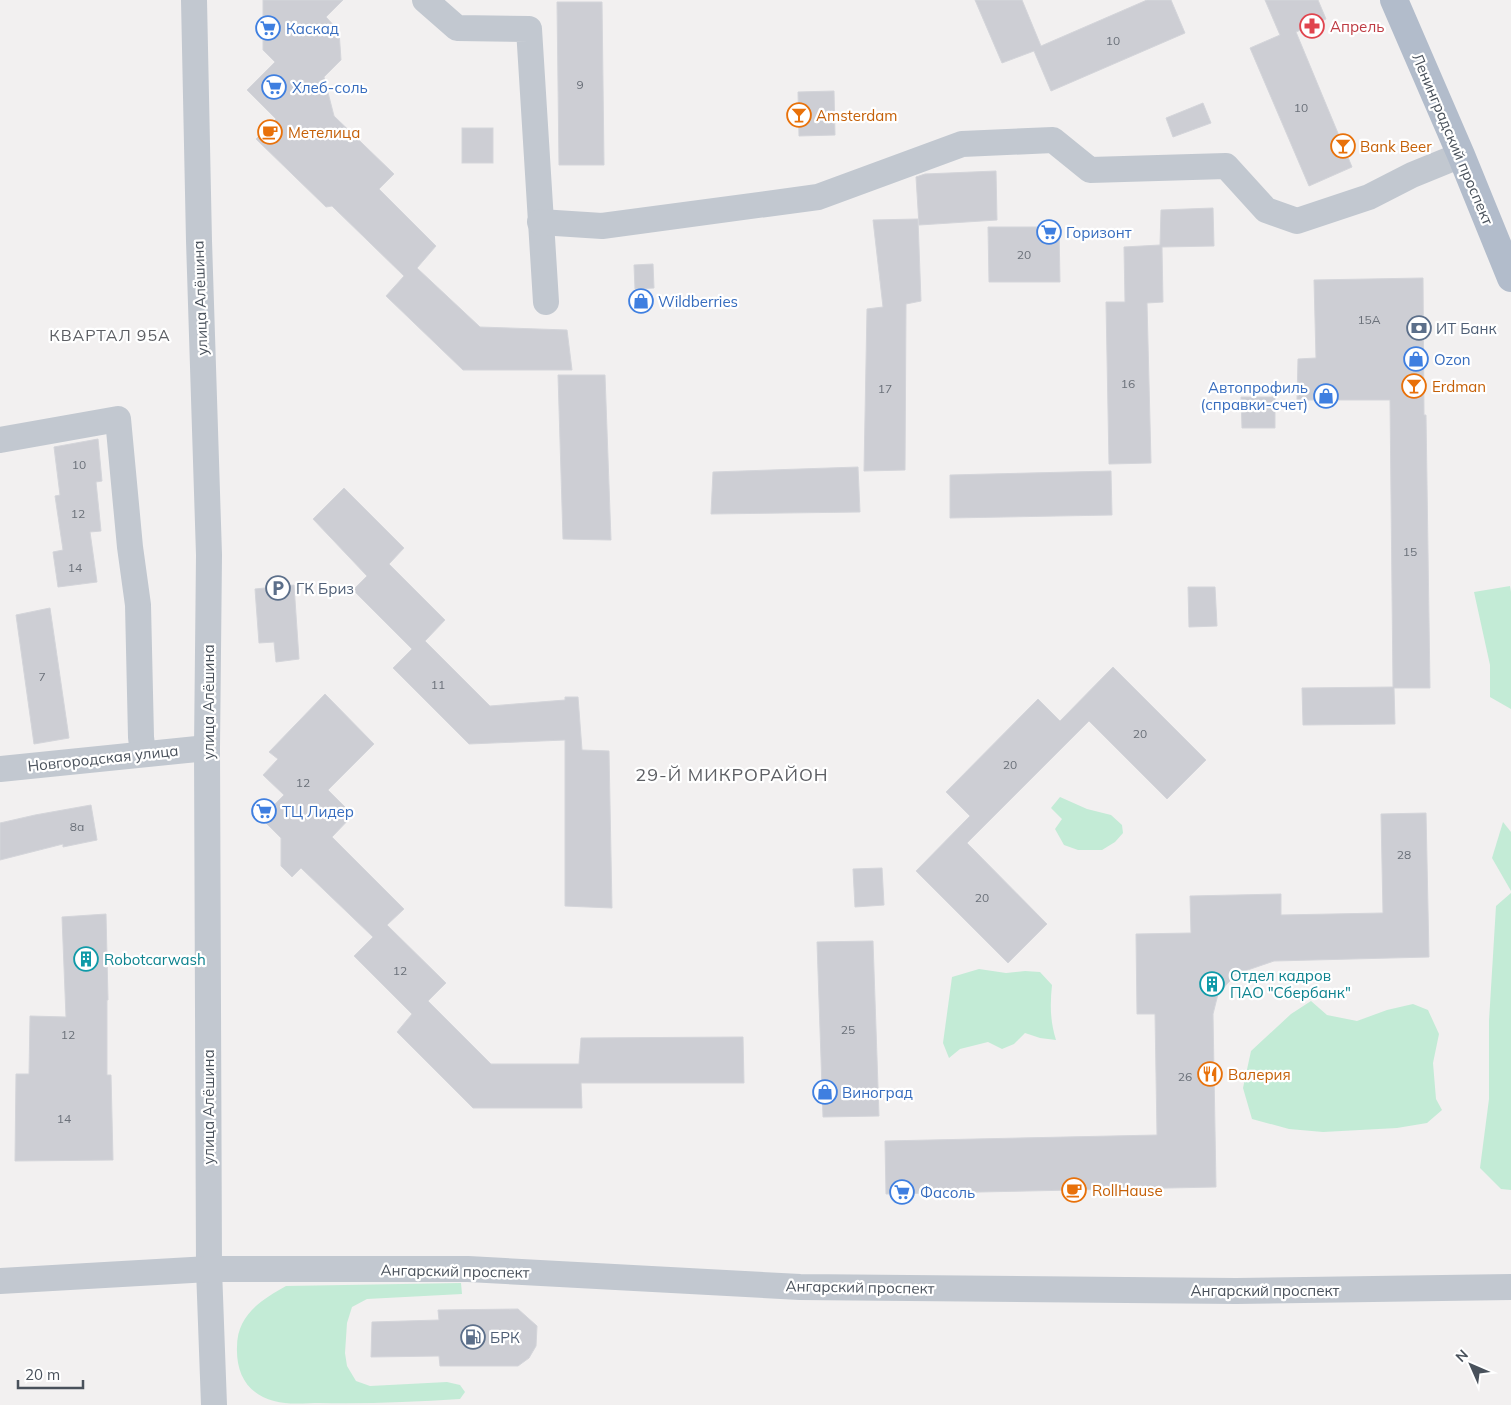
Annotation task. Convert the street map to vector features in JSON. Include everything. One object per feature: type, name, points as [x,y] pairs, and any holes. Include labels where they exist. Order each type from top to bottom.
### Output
[{"type":"main road","name":"Ленинградский проспект","points":[[1394,0],[1461,154],[1511,278]]},
{"type":"street","name":"улица Алёшина","points":[[194,0],[199,241],[209,555],[207,748],[209,1269],[214,1405]]},
{"type":"street","points":[[426,0],[457,28],[529,29],[546,302]]},
{"type":"street","points":[[540,222],[602,226],[818,197],[962,144],[1053,140],[1090,170],[1226,166],[1266,210],[1297,221],[1369,197],[1412,175],[1461,154]]},
{"type":"street","points":[[0,440],[118,419],[130,547],[138,605],[143,754]]},
{"type":"street","name":"Новгородская улица","points":[[0,769],[207,748]]},
{"type":"street","name":"Ангарский проспект","points":[[0,1281],[209,1269],[468,1269],[800,1286],[1236,1290],[1511,1287]]},
{"type":"green space","points":[[1510,586],[1511,709],[1490,697],[1490,665],[1474,592]]},
{"type":"green space","points":[[1060,797],[1087,809],[1111,815],[1122,825],[1123,833],[1115,842],[1102,850],[1078,850],[1064,845],[1055,829],[1062,819],[1051,808]]},
{"type":"green space","points":[[1503,822],[1511,832],[1511,891],[1492,858]]},
{"type":"green space","points":[[1511,893],[1511,1190],[1501,1189],[1480,1168],[1489,1099],[1489,1021],[1496,906]]},
{"type":"green space","points":[[979,969],[1006,973],[1040,972],[1052,985],[1051,1012],[1056,1040],[1040,1038],[1025,1033],[1014,1044],[1002,1049],[988,1042],[960,1049],[949,1058],[943,1043],[952,977]]},
{"type":"green space","points":[[1311,1001],[1327,1015],[1357,1021],[1387,1010],[1413,1004],[1428,1010],[1439,1034],[1433,1063],[1436,1099],[1442,1110],[1427,1123],[1397,1128],[1323,1132],[1289,1129],[1252,1119],[1243,1088],[1251,1051],[1291,1014]]},
{"type":"green space","points":[[461,1283],[462,1294],[367,1299],[352,1307],[347,1323],[345,1353],[347,1366],[356,1381],[370,1386],[447,1382],[460,1385],[465,1392],[460,1399],[372,1403],[285,1403],[265,1398],[257,1393],[250,1388],[241,1374],[237,1347],[241,1326],[252,1310],[286,1286]]},
{"type":"building","points":[[263,0],[343,0],[326,17],[339,31],[341,60],[324,77],[334,116],[394,174],[379,189],[436,246],[417,268],[480,327],[567,330],[572,370],[463,370],[386,296],[404,276],[332,206],[326,207],[256,139],[276,119],[247,90],[275,62],[263,50]]},
{"type":"building","points":[[975,0],[1022,0],[1041,46],[1147,0],[1171,0],[1185,33],[1051,91],[1034,51],[1002,63]]},
{"type":"building","points":[[1265,0],[1318,0],[1326,19],[1296,32],[1352,167],[1309,186],[1250,48],[1280,35]]},
{"type":"building","points":[[557,2],[602,2],[604,165],[559,165]]},
{"type":"building","points":[[834,91],[835,135],[799,136],[798,92]]},
{"type":"building","points":[[1203,103],[1211,123],[1173,137],[1166,118]]},
{"type":"building","points":[[462,128],[493,128],[493,163],[462,163]]},
{"type":"building","points":[[996,171],[997,220],[919,225],[916,177],[925,174]]},
{"type":"building","points":[[1213,208],[1214,246],[1162,247],[1163,302],[1147,303],[1151,463],[1109,464],[1106,302],[1125,302],[1124,247],[1160,245],[1161,210]]},
{"type":"building","points":[[918,219],[921,301],[906,304],[905,470],[864,471],[867,309],[883,307],[873,220]]},
{"type":"building","points":[[988,227],[1059,227],[1060,282],[989,282]]},
{"type":"building","points":[[653,264],[654,288],[635,289],[634,265]]},
{"type":"building","points":[[1423,278],[1430,688],[1394,688],[1395,724],[1303,725],[1302,688],[1393,687],[1390,400],[1297,400],[1298,359],[1316,358],[1314,280]]},
{"type":"building","points":[[558,375],[605,375],[611,540],[563,539]]},
{"type":"building","points":[[1241,397],[1275,397],[1275,428],[1242,428]]},
{"type":"building","points":[[98,439],[102,481],[96,482],[101,531],[90,532],[97,582],[58,587],[53,552],[63,550],[55,496],[60,495],[54,447]]},
{"type":"building","points":[[858,467],[860,512],[711,514],[713,472]]},
{"type":"building","points":[[1111,471],[1112,515],[950,518],[950,475]]},
{"type":"building","points":[[344,488],[404,548],[389,564],[445,620],[425,641],[490,706],[565,700],[565,697],[578,697],[582,750],[609,751],[612,908],[565,906],[565,740],[469,744],[393,668],[412,649],[353,590],[367,576],[313,519]]},
{"type":"building","points":[[294,585],[299,659],[276,662],[274,642],[259,643],[255,589]]},
{"type":"building","points":[[1188,587],[1215,587],[1217,626],[1189,627]]},
{"type":"building","points":[[50,608],[69,738],[34,744],[16,615]]},
{"type":"building","points":[[1113,667],[1206,760],[1167,799],[1089,721],[967,843],[1047,924],[1008,963],[916,871],[970,816],[946,792],[1038,699],[1060,721]]},
{"type":"building","points":[[325,694],[374,744],[328,790],[353,815],[332,837],[404,909],[387,925],[446,983],[428,1001],[491,1064],[579,1064],[581,1038],[743,1037],[744,1083],[581,1083],[582,1108],[473,1108],[397,1032],[412,1014],[354,956],[373,937],[301,868],[292,877],[281,866],[281,838],[261,818],[284,795],[263,775],[278,759],[269,752]]},
{"type":"building","points":[[91,805],[97,840],[63,847],[63,844],[0,860],[0,823]]},
{"type":"building","points":[[1426,813],[1429,957],[1274,961],[1236,974],[1218,994],[1213,1014],[1216,1187],[886,1194],[885,1141],[1157,1135],[1155,1014],[1137,1014],[1136,934],[1191,933],[1190,896],[1281,894],[1281,915],[1383,913],[1381,814]]},
{"type":"building","points":[[882,868],[884,905],[855,907],[853,869]]},
{"type":"building","points":[[106,914],[107,1075],[111,1075],[113,1160],[15,1161],[16,1074],[29,1074],[30,1016],[66,1017],[62,917]]},
{"type":"building","points":[[873,941],[879,1116],[823,1117],[817,942]]},
{"type":"building","points":[[518,1309],[537,1326],[536,1346],[529,1358],[518,1366],[440,1366],[439,1356],[371,1357],[372,1322],[439,1320],[438,1310]]},
{"type":"place","name":"Апрель","points":[[1312,26]]},
{"type":"place","name":"Каскад","points":[[268,28]]},
{"type":"place","name":"Хлеб-соль","points":[[274,87]]},
{"type":"place","name":"Amsterdam","points":[[799,115]]},
{"type":"place","name":"Метелица","points":[[270,132]]},
{"type":"place","name":"Bank Beer","points":[[1343,146]]},
{"type":"place","name":"Горизонт","points":[[1049,232]]},
{"type":"place","name":"Wildberries","points":[[641,301]]},
{"type":"place","name":"ИТ Банк","points":[[1419,328]]},
{"type":"place","name":"Ozon","points":[[1416,359]]},
{"type":"place","name":"Erdman","points":[[1414,386]]},
{"type":"place","name":"Автопрофиль (справки-счет)","points":[[1326,396]]},
{"type":"place","name":"ГК Бриз","points":[[278,588]]},
{"type":"place","name":"ТЦ Лидер","points":[[264,811]]},
{"type":"place","name":"Robotcarwash","points":[[86,959]]},
{"type":"place","name":"Отдел кадров ПАО \"Сбербанк\"","points":[[1212,984]]},
{"type":"place","name":"Валерия","points":[[1210,1074]]},
{"type":"place","name":"Виноград","points":[[825,1092]]},
{"type":"place","name":"RollHause","points":[[1074,1190]]},
{"type":"place","name":"Фасоль","points":[[902,1192]]},
{"type":"place","name":"БРК","points":[[473,1337]]},
{"type":"district","name":"КВАРТАЛ 95А","points":[[110,335]]},
{"type":"district","name":"29-Й МИКРОРАЙОН","points":[[732,774]]}]
